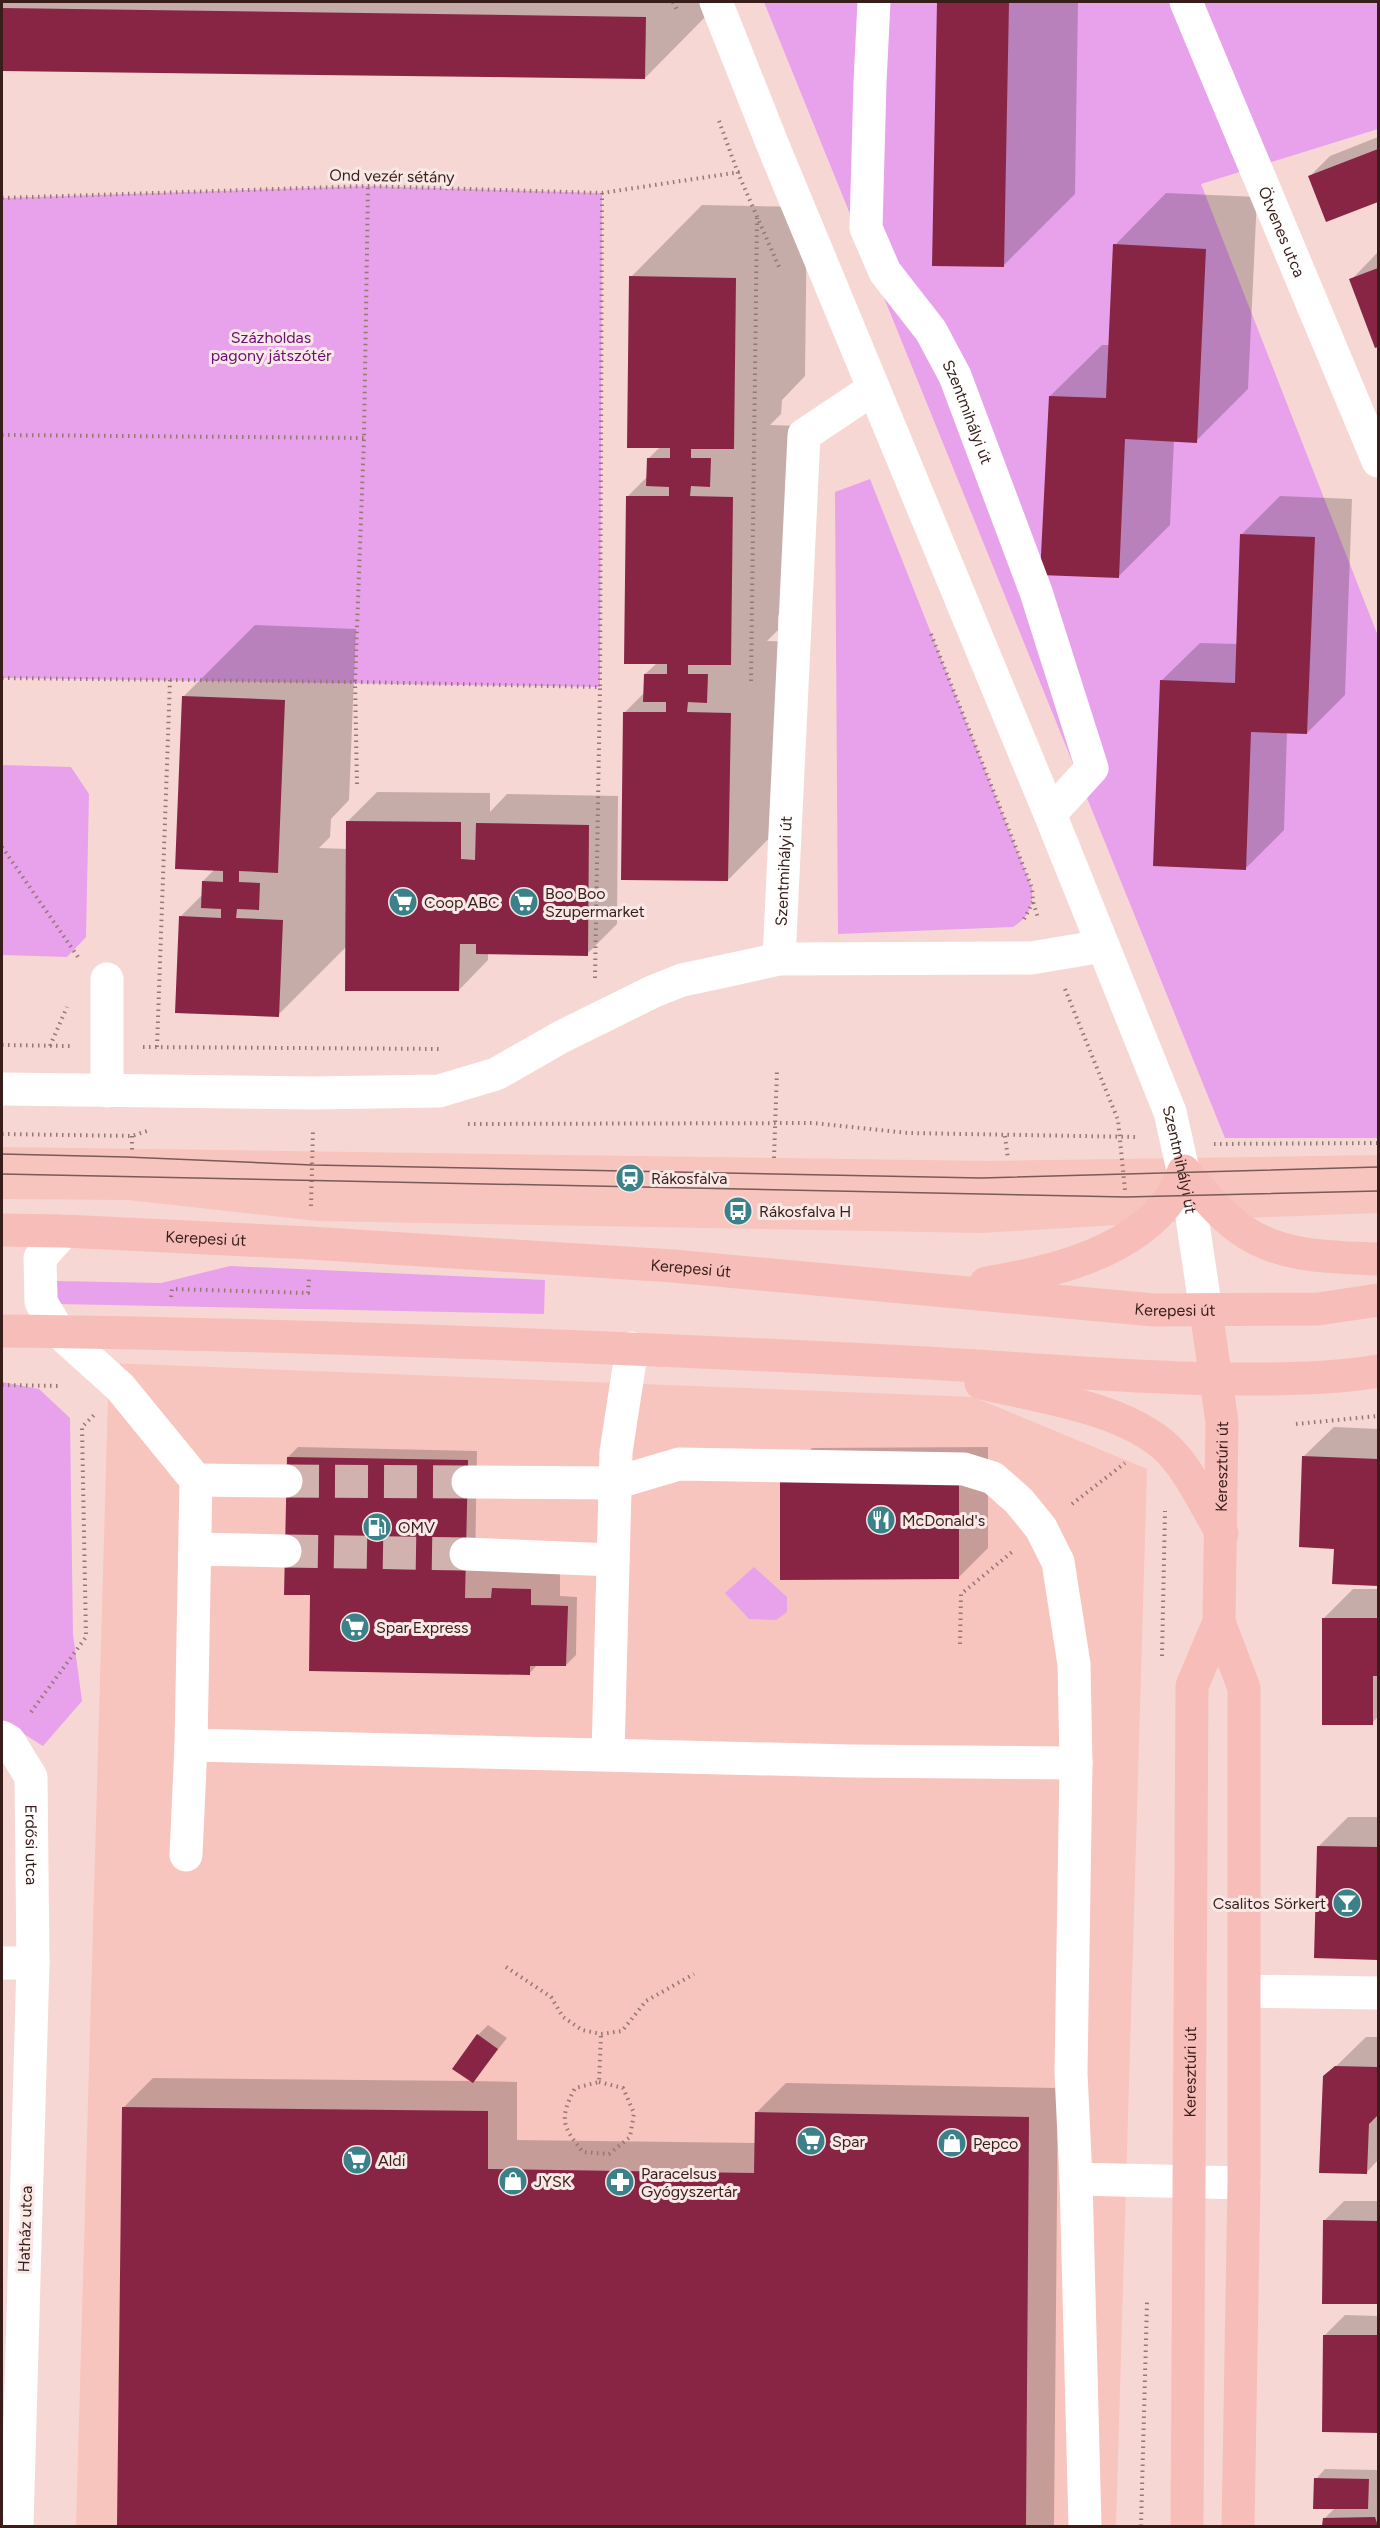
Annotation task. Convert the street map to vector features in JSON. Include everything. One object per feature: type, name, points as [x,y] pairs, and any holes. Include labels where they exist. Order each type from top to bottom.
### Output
[{"type":"main road","points":[[1180,1156],[1239,1228],[1266,1245],[1306,1254],[1378,1259]]},
{"type":"main road","points":[[941,1290],[1024,1277],[1085,1259],[1127,1239],[1171,1197],[1180,1156]]},
{"type":"main road","name":"Kerepesi út","points":[[2,1230],[322,1244],[673,1266],[1154,1310],[1318,1309],[1378,1300]]},
{"type":"main road","name":"Keresztúri út","points":[[1187,2526],[1192,1686],[1219,1622],[1222,1533],[1222,1422],[1206,1311]]},
{"type":"main road","points":[[2,1331],[218,1334],[632,1348],[904,1361],[1113,1376],[1292,1379],[1349,1376],[1378,1371]]},
{"type":"main road","points":[[904,1361],[1112,1415],[1151,1434],[1177,1458],[1222,1533]]},
{"type":"main road","name":"Keresztúri út","points":[[1219,1622],[1244,1688],[1244,2183],[1238,2526]]},
{"type":"street","name":"Szentmihályi út","points":[[716,2],[1170,1112],[1180,1156],[1206,1311]]},
{"type":"street","name":"Szentmihályi út","points":[[874,2],[866,228],[885,272],[931,331],[955,376],[1036,592],[1089,757],[1092,768],[1050,814]]},
{"type":"street","name":"Ötvenes utca","points":[[1186,2],[1375,443]]},
{"type":"street","name":"Szentmihályi út","points":[[779,959],[804,435],[873,389]]},
{"type":"street","points":[[2,1089],[439,1091],[496,1074],[561,1037],[682,980],[779,959],[1031,958],[1103,946]]},
{"type":"street","points":[[93,973],[107,1046],[106,1090]]},
{"type":"street","points":[[63,1231],[40,1258],[41,1302],[59,1332],[120,1387],[196,1480],[191,1745],[186,1855]]},
{"type":"street","points":[[608,1754],[616,1452],[632,1348]]},
{"type":"street","points":[[468,1482],[615,1484],[679,1464],[964,1469],[993,1478],[1019,1501],[1041,1528],[1058,1562],[1074,1664],[1076,1763],[1071,2073],[1085,2526]]},
{"type":"street","points":[[196,1480],[286,1480]]},
{"type":"street","points":[[195,1549],[285,1551]]},
{"type":"street","points":[[466,1554],[613,1560]]},
{"type":"street","name":"Erdősi utca","points":[[5,1739],[31,1777],[17,1963]]},
{"type":"street","points":[[191,1745],[1076,1763]]},
{"type":"street","name":"Hatház utca","points":[[17,1963],[17,2526]]},
{"type":"street","points":[[1245,1991],[1378,1993]]},
{"type":"street","points":[[1076,2179],[1244,2183]]},
{"type":"path","name":"Ond vezér sétány","points":[[2,198],[368,186],[602,193],[738,173],[774,148]]},
{"type":"path","points":[[357,784],[355,682],[364,438],[368,186]]},
{"type":"path","points":[[594,988],[600,687],[602,193]]},
{"type":"path","points":[[751,689],[757,216]]},
{"type":"path","points":[[2,435],[364,438]]},
{"type":"path","points":[[2,678],[600,687]]},
{"type":"path","points":[[157,1047],[170,680]]},
{"type":"path","points":[[2,846],[78,957],[93,973]]},
{"type":"path","points":[[1022,922],[1028,915],[1033,902],[1118,1120],[1126,1197]]},
{"type":"path","points":[[50,1046],[71,998]]},
{"type":"path","points":[[2,1046],[445,1048]]},
{"type":"path","points":[[774,1158],[777,1070]]},
{"type":"path","points":[[467,1124],[813,1124],[908,1133],[1120,1136],[1180,1156],[1212,1144],[1378,1143]]},
{"type":"path","points":[[2,1134],[132,1136],[152,1129]]},
{"type":"path","points":[[132,1136],[132,1150]]},
{"type":"path","points":[[1005,1136],[1008,1159]]},
{"type":"path","points":[[5,1739],[86,1637],[82,1427],[120,1387]]},
{"type":"path","points":[[1296,1424],[1378,1416]]},
{"type":"path","points":[[506,1967],[551,1997],[563,2017],[582,2030],[601,2034],[622,2031],[646,2001],[694,1974]]},
{"type":"path","points":[[599,2082],[601,2034]]},
{"type":"path","points":[[599,2082],[623,2088],[634,2113],[630,2137],[609,2154],[583,2152],[566,2132],[564,2109],[575,2088],[599,2082]]},
{"type":"shaded area","points":[[2,1147],[989,1161],[1378,1155],[1378,1213],[1218,1219],[981,1233],[318,1221],[128,1200],[2,1199]]},
{"type":"shaded area","points":[[109,1363],[973,1397],[1147,1469],[1116,2526],[76,2526]]},
{"type":"green space","points":[[764,2],[1378,2],[1378,129],[1201,184],[1378,636],[1378,1138],[1225,1138]]},
{"type":"green space","name":"Százholdas pagony játszótér","points":[[368,186],[602,193],[600,687],[2,678],[2,198]]},
{"type":"green space","points":[[870,479],[1032,888],[1029,910],[1013,927],[838,934],[835,492]]},
{"type":"green space","points":[[2,765],[71,767],[89,794],[86,937],[67,957],[2,955]]},
{"type":"green space","points":[[230,1266],[545,1280],[544,1314],[58,1304],[57,1281],[161,1283]]},
{"type":"green space","points":[[2,1382],[39,1389],[70,1418],[73,1634],[82,1701],[43,1746],[2,1720]]},
{"type":"green space","points":[[754,1567],[787,1597],[787,1612],[776,1620],[749,1619],[725,1593]]},
{"type":"building","points":[[937,2],[1009,2],[1004,267],[932,266]]},
{"type":"building","points":[[2,8],[646,17],[645,79],[2,71]]},
{"type":"building","points":[[1378,149],[1378,202],[1326,222],[1308,176]]},
{"type":"building","points":[[1113,244],[1206,249],[1197,443],[1125,439],[1119,578],[1040,575],[1049,396],[1106,398]]},
{"type":"building","points":[[1378,268],[1378,347],[1375,348],[1349,279]]},
{"type":"building","points":[[629,276],[736,278],[734,449],[691,449],[691,458],[711,458],[710,487],[691,486],[690,496],[733,497],[731,665],[688,665],[688,674],[708,674],[707,703],[688,702],[687,712],[731,713],[728,881],[621,880],[623,712],[666,712],[666,702],[643,702],[644,674],[667,674],[667,664],[624,664],[626,496],[669,496],[669,487],[646,486],[647,458],[670,458],[670,448],[627,448]]},
{"type":"building","points":[[1240,534],[1315,537],[1307,734],[1251,732],[1246,870],[1153,866],[1160,680],[1235,683]]},
{"type":"building","points":[[182,696],[285,700],[278,873],[239,871],[239,882],[260,883],[259,910],[237,909],[236,918],[283,920],[279,1017],[175,1013],[179,916],[221,918],[221,909],[201,908],[202,881],[223,882],[223,871],[175,869]]},
{"type":"building","points":[[346,821],[461,822],[461,859],[475,860],[476,823],[589,825],[588,956],[476,954],[476,944],[460,944],[459,991],[345,991]]},
{"type":"building","points":[[1302,1456],[1378,1459],[1378,1586],[1332,1584],[1334,1549],[1299,1547]]},
{"type":"building","points":[[287,1457],[468,1460],[465,1598],[491,1598],[492,1588],[531,1589],[531,1605],[568,1606],[566,1666],[530,1666],[530,1675],[309,1671],[310,1595],[284,1595]]},
{"type":"building","points":[[959,1476],[959,1579],[780,1580],[780,1477]]},
{"type":"building","points":[[1322,1618],[1378,1618],[1378,1676],[1373,1676],[1373,1725],[1322,1725]]},
{"type":"building","name":"Csalitos Sörkert","points":[[1317,1846],[1378,1847],[1378,1960],[1314,1958]]},
{"type":"building","points":[[477,2034],[498,2049],[473,2083],[452,2069]]},
{"type":"building","points":[[1335,2066],[1378,2067],[1378,2115],[1369,2124],[1367,2174],[1319,2173],[1323,2076]]},
{"type":"building","points":[[122,2107],[488,2111],[488,2169],[754,2173],[755,2112],[1029,2117],[1026,2526],[117,2526]]},
{"type":"building","points":[[1323,2220],[1378,2221],[1378,2304],[1322,2304]]},
{"type":"building","points":[[1323,2335],[1378,2335],[1378,2433],[1322,2432]]},
{"type":"building","points":[[1314,2478],[1369,2479],[1368,2509],[1313,2509]]},
{"type":"building","points":[[1375,2517],[1378,2526],[1322,2526],[1323,2518]]},
{"type":"tunnel","points":[[286,1481],[468,1482]]},
{"type":"tunnel","points":[[285,1551],[466,1554]]},
{"type":"tram line","points":[[2,1154],[312,1165],[981,1178],[1378,1167]]},
{"type":"tram line","points":[[2,1174],[1126,1197],[1378,1191]]},
{"type":"place","name":"Coop ABC","points":[[403,902]]},
{"type":"place","name":"Boo Boo Szupermarket","points":[[524,902]]},
{"type":"place","name":"Rákosfalva","points":[[630,1178]]},
{"type":"place","name":"Rákosfalva H","points":[[738,1211]]},
{"type":"place","name":"McDonald's","points":[[881,1520]]},
{"type":"place","name":"OMV","points":[[377,1527]]},
{"type":"place","name":"Spar Express","points":[[355,1627]]},
{"type":"place","name":"Csalitos Sörkert","points":[[1347,1903]]},
{"type":"place","name":"Spar","points":[[811,2141]]},
{"type":"place","name":"Pepco","points":[[952,2143]]},
{"type":"place","name":"Aldi","points":[[357,2160]]},
{"type":"place","name":"JYSK","points":[[513,2181]]},
{"type":"place","name":"Paracelsus Gyógyszertár","points":[[620,2182]]}]
